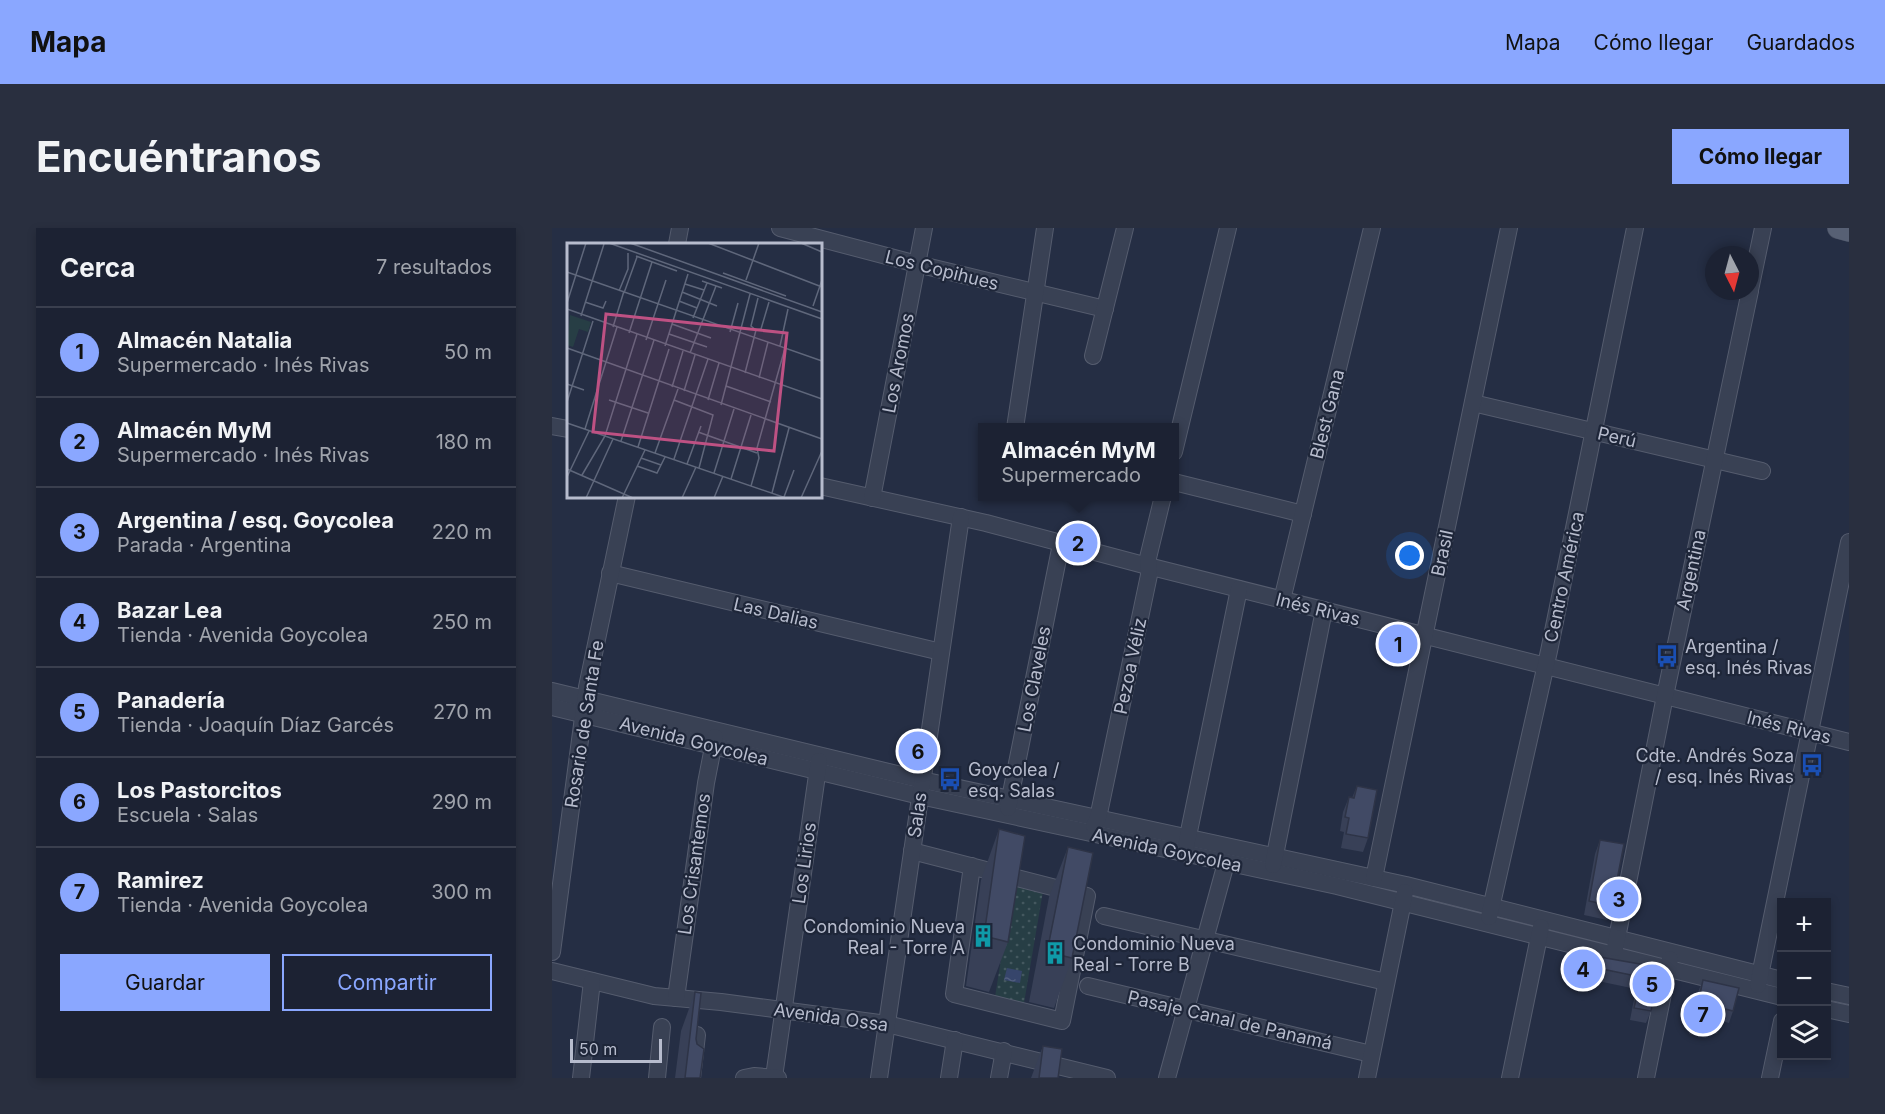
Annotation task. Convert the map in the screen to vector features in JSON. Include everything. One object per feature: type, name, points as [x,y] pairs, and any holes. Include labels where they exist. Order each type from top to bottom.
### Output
[{"type":"main road","points":[[1838,228],[1849,231]]},
{"type":"street","points":[[677,243],[680,228]]},
{"type":"street","name":"Los Aromos","points":[[872,498],[924,228]]},
{"type":"street","points":[[1016,423],[1045,228]]},
{"type":"street","points":[[1093,356],[1125,228]]},
{"type":"street","points":[[1179,431],[1228,228]]},
{"type":"street","name":"Blest Gana","points":[[1282,600],[1372,228]]},
{"type":"street","name":"Brasil","points":[[1374,878],[1509,228]]},
{"type":"street","name":"Centro América","points":[[1487,924],[1546,666],[1635,228]]},
{"type":"street","name":"Argentina","points":[[1759,247],[1763,228]]},
{"type":"street","name":"Los Copihues","points":[[790,233],[1105,309]]},
{"type":"street","name":"Argentina","points":[[1613,956],[1748,300]]},
{"type":"street","name":"Perú","points":[[1473,403],[1762,471]]},
{"type":"street","points":[[552,426],[567,429]]},
{"type":"street","points":[[1179,483],[1303,514]]},
{"type":"street","name":"Inés Rivas","points":[[822,486],[961,518],[1849,742]]},
{"type":"street","name":"Rosario de Santa Fe","points":[[552,952],[584,706],[627,498]]},
{"type":"street","name":"Pezoa Véliz","points":[[1090,833],[1098,818],[1149,575],[1148,558],[1162,501]]},
{"type":"street","name":"Salas","points":[[879,1078],[961,518]]},
{"type":"street","points":[[1756,991],[1849,542]]},
{"type":"street","name":"Los Claveles","points":[[1008,807],[1061,544]]},
{"type":"street","name":"Las Dalias","points":[[610,573],[941,652]]},
{"type":"street","points":[[1184,854],[1239,589]]},
{"type":"street","points":[[1271,872],[1324,610]]},
{"type":"street","name":"Avenida Goycolea","points":[[552,691],[584,706],[1008,807],[1090,833],[1403,903],[1777,997]]},
{"type":"street","name":"Avenida Goycolea","points":[[552,707],[584,706]]},
{"type":"street","name":"Los Crisantemos","points":[[676,998],[706,783],[715,738]]},
{"type":"street","name":"Los Lirios","points":[[776,1078],[783,1010],[819,763]]},
{"type":"street","name":"Avenida Goycolea","points":[[1008,807],[1098,818],[1275,855],[1406,885],[1777,979]]},
{"type":"street","points":[[912,851],[972,866],[1087,896],[1062,1021],[954,994],[972,866]]},
{"type":"street","points":[[1167,1078],[1226,863]]},
{"type":"street","points":[[1366,1078],[1406,885]]},
{"type":"street","points":[[1104,916],[1386,982]]},
{"type":"street","points":[[1510,1078],[1543,920]]},
{"type":"street","points":[[1646,1078],[1672,952]]},
{"type":"street","name":"Avenida Ossa","points":[[552,971],[640,994],[887,1024],[1107,1078]]},
{"type":"street","points":[[580,1078],[592,981]]},
{"type":"street","name":"Pasaje Canal de Panamá","points":[[1088,986],[1371,1054]]},
{"type":"street","points":[[1831,992],[1849,996]]},
{"type":"street","points":[[1831,1010],[1849,1014]]},
{"type":"street","points":[[657,1078],[662,1027]]},
{"type":"street","points":[[692,1078],[697,1035]]},
{"type":"street","points":[[949,1078],[955,1040]]},
{"type":"street","points":[[1770,1078],[1777,1045]]},
{"type":"street","points":[[999,1078],[1004,1052]]},
{"type":"street","points":[[744,1078],[753,1076],[776,1078]]},
{"type":"shaded area","points":[[1013,884],[1043,891],[1024,1003],[995,997]]},
{"type":"water","points":[[1007,968],[1022,971],[1020,983],[1004,980]]},
{"type":"building","points":[[1357,786],[1377,790],[1368,838],[1346,834],[1349,818],[1345,817],[1349,797],[1354,798]]},
{"type":"building","points":[[999,829],[1025,836],[1008,942],[984,936]]},
{"type":"building","points":[[1600,840],[1624,844],[1612,906],[1589,901]]},
{"type":"building","points":[[1068,847],[1093,853],[1072,958],[1047,952]]},
{"type":"building","points":[[1577,953],[1657,967],[1659,971],[1651,1011],[1634,1008],[1641,977],[1597,968],[1595,976],[1574,971]]},
{"type":"building","points":[[1703,980],[1739,988],[1733,1011],[1725,1009],[1722,1022],[1712,1020],[1711,1025],[1694,1022]]},
{"type":"building","points":[[695,992],[701,993],[696,1039],[697,1044],[704,1049],[700,1078],[685,1078]]},
{"type":"building","points":[[1043,1046],[1062,1049],[1058,1078],[1039,1078]]},
{"type":"place","name":"Almacén MyM","points":[[1078,543]]},
{"type":"place","name":"Almacén Natalia","points":[[1398,644]]},
{"type":"place","name":"Argentina / esq. Inés Rivas","points":[[1667,656]]},
{"type":"place","name":"Los Pastorcitos","points":[[918,751]]},
{"type":"place","name":"Cdte. Andrés Soza / esq. Inés Rivas","points":[[1812,765]]},
{"type":"place","name":"Goycolea / esq. Salas","points":[[950,779]]},
{"type":"place","name":"Argentina / esq. Goycolea","points":[[1619,899]]},
{"type":"place","name":"Condominio Nueva Real - Torre A","points":[[983,936]]},
{"type":"place","name":"Condominio Nueva Real - Torre B","points":[[1055,953]]},
{"type":"place","name":"Bazar Lea","points":[[1583,969]]},
{"type":"place","name":"Panadería","points":[[1652,984]]},
{"type":"place","name":"Ramirez","points":[[1703,1014]]}]
